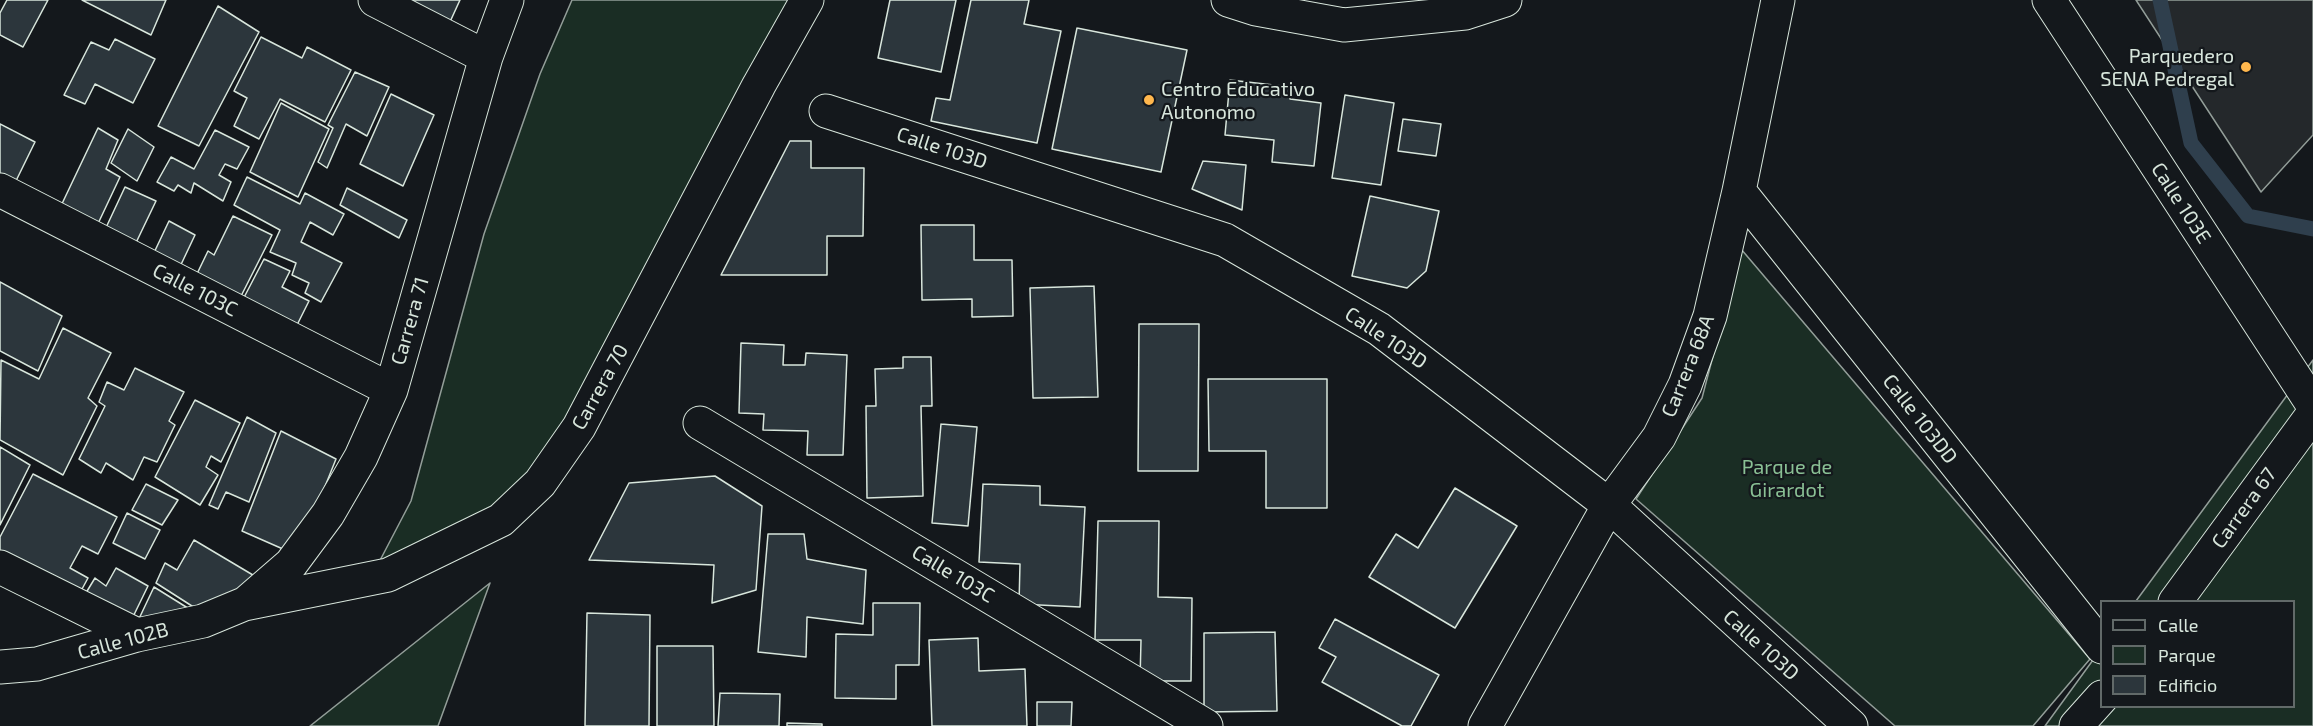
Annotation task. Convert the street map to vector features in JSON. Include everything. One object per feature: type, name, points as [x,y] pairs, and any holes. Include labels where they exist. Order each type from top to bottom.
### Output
[{"type":"street","points":[[375,0],[486,57]]},
{"type":"street","name":"Carrera 71","points":[[244,604],[291,564],[328,514],[361,457],[391,390],[486,57],[507,0]]},
{"type":"street","name":"Carrera 70","points":[[244,604],[388,575],[501,520],[540,483],[590,406],[759,85],[807,0]]},
{"type":"street","points":[[1228,0],[1256,9],[1344,25],[1465,13],[1505,0]]},
{"type":"street","name":"Carrera 68A","points":[[1485,726],[1609,504],[1659,437],[1685,385],[1710,316],[1739,191],[1778,0]]},
{"type":"street","name":"Calle 103E","points":[[2049,0],[2313,405]]},
{"type":"street","name":"Calle 103D","points":[[826,111],[1225,240],[1379,329],[1609,504],[1851,726]]},
{"type":"street","name":"Calle 103C","points":[[0,190],[391,390]]},
{"type":"street","name":"Calle 103DD","points":[[1739,191],[2100,644]]},
{"type":"street","name":"Carrera 67","points":[[2176,600],[2313,414]]},
{"type":"street","name":"Calle 103C","points":[[700,423],[1206,726]]},
{"type":"street","points":[[0,567],[137,635]]},
{"type":"street","name":"Calle 102B","points":[[0,668],[37,664],[137,635],[203,621],[244,604]]},
{"type":"street","points":[[2076,726],[2100,699]]},
{"type":"green space","points":[[572,0],[798,0],[576,408],[534,474],[485,517],[376,568],[411,501],[484,234],[540,74]]},
{"type":"green space","name":"Parque de Girardot","points":[[1741,249],[2090,659],[2033,726],[1895,726],[1636,499],[1702,398]]},
{"type":"green space","points":[[2313,360],[2313,726],[2045,726],[2100,650],[2100,708],[2295,708],[2295,600],[2137,600]]},
{"type":"green space","points":[[490,583],[438,726],[310,726]]},
{"type":"shaded area","name":"Parquedero SENA Pedregal","points":[[2136,0],[2313,0],[2313,135],[2261,192]]},
{"type":"building","points":[[7,0],[48,0],[23,47],[0,35],[0,13]]},
{"type":"building","points":[[82,0],[166,0],[151,35]]},
{"type":"building","points":[[401,0],[460,0],[449,24]]},
{"type":"building","points":[[890,0],[956,0],[941,72],[878,58]]},
{"type":"building","points":[[971,0],[1029,0],[1024,24],[1061,31],[1037,143],[931,121],[936,98],[950,100]]},
{"type":"building","points":[[218,6],[259,32],[199,146],[158,126]]},
{"type":"building","points":[[1077,28],[1187,50],[1161,172],[1052,149]]},
{"type":"building","points":[[261,37],[302,58],[307,47],[351,70],[325,122],[280,99],[259,139],[234,126],[247,98],[234,91]]},
{"type":"building","points":[[115,39],[155,59],[133,103],[95,84],[85,104],[64,95],[91,42],[109,50]]},
{"type":"building","points":[[355,72],[389,87],[367,136],[346,124],[327,168],[318,162],[333,128],[328,125]]},
{"type":"building","points":[[1230,80],[1291,87],[1290,99],[1321,103],[1314,166],[1272,162],[1274,140],[1225,135]]},
{"type":"building","points":[[391,94],[434,115],[403,186],[360,164]]},
{"type":"building","points":[[1345,95],[1394,103],[1381,185],[1332,178]]},
{"type":"building","points":[[281,103],[329,129],[298,197],[250,172]]},
{"type":"building","points":[[1403,119],[1441,124],[1436,156],[1398,151]]},
{"type":"building","points":[[0,124],[35,142],[12,189],[0,182]]},
{"type":"building","points":[[98,128],[118,140],[106,169],[120,177],[95,230],[59,210]]},
{"type":"building","points":[[128,129],[154,147],[137,181],[111,163]]},
{"type":"building","points":[[215,130],[249,147],[237,169],[225,164],[219,175],[231,182],[223,201],[194,183],[191,193],[178,185],[174,191],[157,182],[171,157],[194,169]]},
{"type":"building","points":[[790,141],[811,141],[811,168],[864,168],[863,236],[827,236],[827,275],[721,275]]},
{"type":"building","points":[[1203,161],[1246,165],[1242,210],[1192,189]]},
{"type":"building","points":[[247,177],[300,204],[305,193],[344,214],[333,235],[310,222],[301,242],[342,263],[321,302],[305,293],[309,283],[292,275],[296,263],[270,252],[280,230],[234,205]]},
{"type":"building","points":[[125,187],[156,201],[133,249],[103,234]]},
{"type":"building","points":[[347,188],[407,220],[399,238],[340,205]]},
{"type":"building","points":[[1370,196],[1439,211],[1426,271],[1407,288],[1352,276]]},
{"type":"building","points":[[233,216],[272,235],[237,304],[193,282],[208,251],[214,255]]},
{"type":"building","points":[[169,221],[195,235],[177,273],[151,259]]},
{"type":"building","points":[[921,225],[974,225],[974,260],[1012,260],[1013,316],[972,317],[972,299],[922,300]]},
{"type":"building","points":[[264,259],[290,271],[282,287],[309,301],[293,333],[239,307]]},
{"type":"building","points":[[0,282],[62,316],[38,371],[0,351]]},
{"type":"building","points":[[1094,286],[1098,397],[1033,398],[1030,288]]},
{"type":"building","points":[[1139,324],[1199,324],[1198,471],[1138,471]]},
{"type":"building","points":[[63,328],[111,353],[88,398],[97,406],[63,475],[0,440],[1,360],[39,379]]},
{"type":"building","points":[[741,343],[784,345],[783,365],[805,365],[806,353],[847,355],[843,455],[807,455],[808,431],[763,430],[764,414],[739,413]]},
{"type":"building","points":[[903,357],[931,357],[932,406],[921,406],[923,496],[867,498],[866,406],[876,406],[875,369],[903,368]]},
{"type":"building","points":[[135,368],[184,392],[169,421],[175,425],[157,462],[144,457],[133,480],[106,463],[101,473],[79,459],[105,406],[99,402],[107,382],[124,390]]},
{"type":"building","points":[[1208,379],[1327,379],[1327,508],[1266,508],[1266,451],[1209,451]]},
{"type":"building","points":[[195,400],[240,423],[221,462],[211,456],[206,467],[218,475],[200,505],[155,477]]},
{"type":"building","points":[[247,417],[276,433],[249,502],[226,492],[218,509],[209,505]]},
{"type":"building","points":[[941,424],[977,427],[968,526],[932,523]]},
{"type":"building","points":[[281,431],[336,459],[308,529],[292,553],[242,531]]},
{"type":"building","points":[[0,447],[30,465],[0,525]]},
{"type":"building","points":[[33,474],[117,517],[98,554],[82,546],[70,568],[88,578],[75,602],[0,563],[0,537]]},
{"type":"building","points":[[715,476],[762,506],[756,590],[712,603],[714,565],[589,560],[629,483]]},
{"type":"building","points":[[146,484],[178,500],[162,525],[132,510]]},
{"type":"building","points":[[983,484],[1040,486],[1040,505],[1085,507],[1080,607],[1019,604],[1020,564],[979,562]]},
{"type":"building","points":[[1455,488],[1517,526],[1455,628],[1369,577],[1396,534],[1418,548]]},
{"type":"building","points":[[127,513],[160,530],[145,559],[113,543]]},
{"type":"building","points":[[1098,521],[1159,521],[1158,597],[1192,598],[1191,681],[1140,681],[1141,640],[1095,640]]},
{"type":"building","points":[[768,534],[804,534],[807,559],[866,570],[863,624],[807,617],[806,657],[758,652]]},
{"type":"building","points":[[194,540],[263,581],[206,615],[156,583],[165,563],[177,570]]},
{"type":"building","points":[[116,568],[148,586],[129,625],[81,601],[95,578],[106,586]]},
{"type":"building","points":[[154,587],[199,615],[136,625]]},
{"type":"building","points":[[873,603],[920,603],[919,665],[896,665],[896,699],[835,698],[836,634],[873,635]]},
{"type":"building","points":[[587,613],[650,615],[649,726],[585,726]]},
{"type":"building","points":[[1335,619],[1439,675],[1411,726],[1402,726],[1322,682],[1336,657],[1319,648]]},
{"type":"building","points":[[1275,632],[1277,711],[1204,712],[1204,633]]},
{"type":"building","points":[[978,638],[979,671],[1025,669],[1027,726],[932,726],[929,640]]},
{"type":"building","points":[[657,646],[713,646],[714,726],[657,726]]},
{"type":"building","points":[[720,693],[780,694],[779,726],[718,726]]},
{"type":"building","points":[[1037,702],[1072,702],[1071,726],[1037,726]]},
{"type":"building","points":[[787,723],[822,724],[822,726],[787,726]]},
{"type":"waterway","points":[[2160,0],[2191,143],[2248,216],[2313,229]]},
{"type":"place","name":"Parquedero SENA Pedregal","points":[[2246,67]]},
{"type":"place","name":"Centro Educativo Autonomo","points":[[1149,100]]}]
